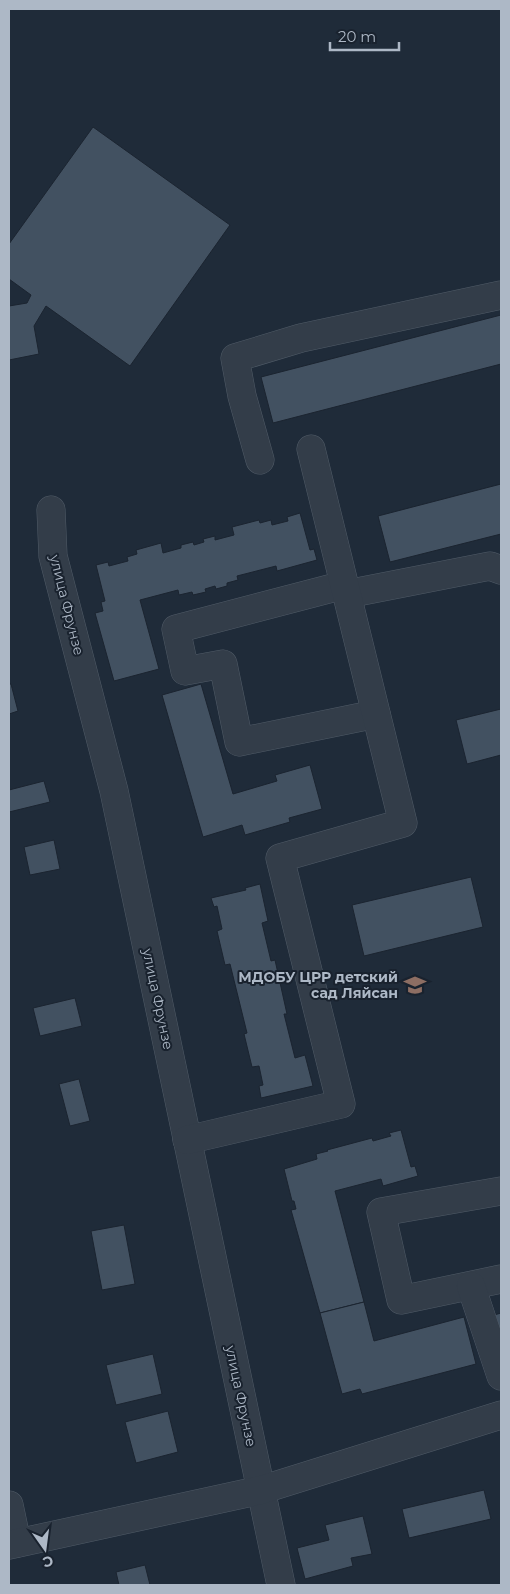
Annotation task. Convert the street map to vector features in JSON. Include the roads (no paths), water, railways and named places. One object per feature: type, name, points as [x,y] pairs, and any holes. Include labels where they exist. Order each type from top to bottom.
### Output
[{"type":"street","points":[[260,460],[242,396],[235,358],[301,338],[501,295]]},
{"type":"street","points":[[187,1140],[341,1104],[280,858],[403,823],[311,448]]},
{"type":"street","name":"улица Фрунзе","points":[[52,510],[54,556],[114,791],[281,1585]]},
{"type":"street","points":[[376,714],[239,742],[223,664],[185,671],[176,629],[346,589],[490,566],[501,570]]},
{"type":"street","points":[[501,1191],[381,1212],[401,1300],[501,1279]]},
{"type":"street","points":[[471,1286],[501,1376]]},
{"type":"street","points":[[9,1504],[13,1544],[261,1490],[501,1415]]},
{"type":"place","name":"МДОБУ ЦРР детский сад Ляйсан","points":[[415,985]]}]
